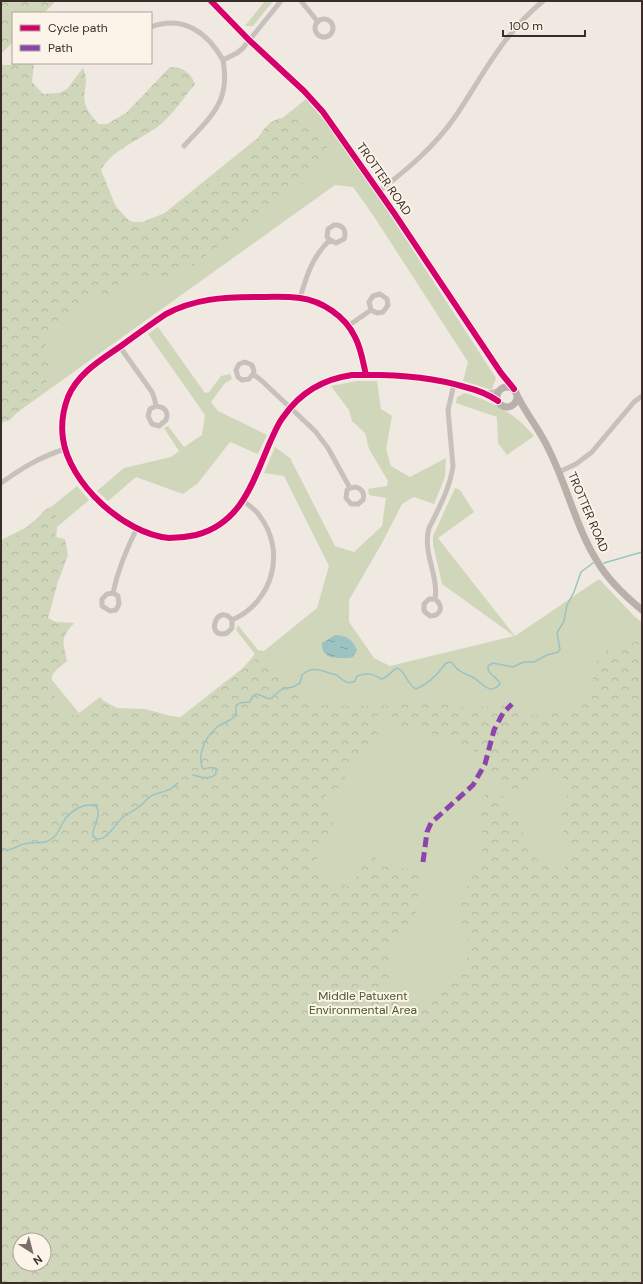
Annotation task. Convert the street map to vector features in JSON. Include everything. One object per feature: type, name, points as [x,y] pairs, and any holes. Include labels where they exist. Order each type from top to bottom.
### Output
[{"type":"street","name":"TROTTER ROAD","points":[[211,1],[249,40],[314,101],[379,190],[501,373],[516,392],[549,449],[584,535],[597,562],[612,582],[642,610]]},
{"type":"street","points":[[223,60],[237,53],[281,1]]},
{"type":"street","points":[[301,1],[318,22]]},
{"type":"street","points":[[379,190],[414,164],[435,142],[455,117],[503,42],[543,1]]},
{"type":"street","points":[[152,27],[163,24],[179,24],[192,28],[209,39],[223,60],[225,70],[225,87],[219,105],[184,146]]},
{"type":"street","points":[[300,298],[311,266],[318,252],[330,240]]},
{"type":"street","points":[[366,375],[355,336],[338,316],[320,304],[300,298],[229,297],[193,303],[166,314],[91,366],[68,396],[63,416],[62,438],[68,458],[78,474],[94,496],[113,514],[137,528],[158,536],[179,538],[198,534],[213,528],[225,520],[243,501],[278,426],[290,408],[305,394],[323,383],[343,376],[366,375],[414,376],[490,393],[507,386],[516,392],[516,401],[509,406]]},
{"type":"street","points":[[348,326],[371,310]]},
{"type":"street","points":[[120,347],[152,392],[156,406]]},
{"type":"street","points":[[498,401],[497,396],[502,383],[501,373]]},
{"type":"street","points":[[253,374],[262,380],[322,439],[336,460],[350,488]]},
{"type":"street","points":[[435,600],[436,587],[426,541],[429,528],[447,491],[452,474],[453,466],[448,410],[454,384]]},
{"type":"street","points":[[483,392],[498,401],[503,406],[520,409],[527,413]]},
{"type":"street","points":[[559,472],[576,464],[592,452],[634,402],[642,396]]},
{"type":"street","points":[[1,483],[36,460],[65,449]]},
{"type":"street","points":[[232,620],[244,614],[251,608],[264,593],[272,575],[272,542],[269,531],[258,514],[243,501]]},
{"type":"street","points":[[112,593],[124,554],[137,528]]},
{"type":"green space","points":[[1,1],[56,1],[45,12],[12,12],[12,43],[1,54]]},
{"type":"green space","points":[[265,1],[273,1],[253,26],[245,26]]},
{"type":"green space","points":[[34,64],[32,82],[43,94],[59,93],[67,89],[83,68],[86,78],[84,94],[85,103],[90,114],[99,124],[107,124],[126,113],[170,67],[182,69],[191,76],[195,84],[166,120],[153,130],[120,150],[106,162],[101,170],[118,212],[124,218],[133,222],[142,222],[173,210],[246,155],[264,129],[271,122],[280,118],[296,120],[313,127],[320,132],[325,139],[327,147],[315,171],[302,185],[254,219],[182,274],[173,279],[164,281],[136,281],[70,311],[55,335],[46,336],[45,354],[53,370],[50,378],[10,420],[2,422],[1,65]]},
{"type":"green space","points":[[1,79],[140,233],[306,99],[325,121],[385,207],[496,378],[492,389],[463,381],[468,362],[373,215],[353,187],[335,185],[1,424]]},
{"type":"green space","points":[[158,327],[205,393],[209,392],[221,376],[230,374],[232,379],[225,383],[211,402],[218,411],[267,435],[258,454],[230,442],[198,483],[183,494],[136,477],[108,501],[97,491],[124,468],[171,457],[179,451],[164,428],[168,426],[184,447],[202,435],[205,415],[148,334]]},
{"type":"green space","name":"Middle Patuxent Environmental Area","points":[[357,381],[377,381],[381,409],[392,416],[386,449],[391,466],[410,477],[446,458],[445,477],[434,504],[414,497],[402,504],[382,543],[349,600],[349,622],[374,658],[390,666],[514,636],[442,584],[433,544],[433,536],[455,488],[460,490],[474,512],[438,538],[515,636],[599,579],[635,617],[642,622],[642,1283],[1,1283],[1,540],[25,528],[77,486],[89,500],[57,527],[53,578],[7,625],[79,713],[100,697],[135,740],[155,737],[243,668],[255,654],[236,630],[238,625],[258,650],[264,651],[317,608],[329,566],[284,476],[264,473],[275,447],[290,458],[335,546],[354,552],[382,526],[386,498],[369,495],[368,489],[387,486],[388,481],[369,449],[365,433],[352,421],[349,410],[331,386]]},
{"type":"green space","points":[[465,393],[485,400],[503,409],[519,421],[534,436],[507,455],[498,443],[497,417],[456,403],[457,397]]},
{"type":"green space","name":"Middle Patuxent Environmental Area","points":[[51,507],[57,513],[52,530],[56,537],[65,539],[68,555],[58,582],[48,618],[56,622],[74,623],[66,633],[64,640],[64,649],[67,661],[53,674],[52,683],[54,694],[61,709],[66,713],[75,716],[83,715],[102,700],[117,708],[145,709],[171,716],[186,718],[257,658],[273,665],[308,701],[315,705],[359,706],[440,704],[473,708],[503,705],[509,711],[517,708],[526,709],[531,715],[556,713],[580,705],[590,692],[598,658],[611,648],[642,642],[642,1283],[1,1283],[1,1095],[5,1086],[1,1076],[1,546],[20,534],[44,511]],"holes":[[[383,714],[402,729],[425,731],[440,736],[450,737],[466,747],[482,754],[492,776],[508,789],[522,794],[533,786],[540,774],[546,769],[559,772],[565,782],[568,793],[563,802],[562,819],[570,861],[562,870],[550,867],[531,855],[524,845],[522,827],[518,815],[501,793],[494,788],[481,798],[480,813],[484,825],[481,862],[474,871],[471,882],[464,890],[460,898],[461,921],[467,935],[467,958],[463,969],[450,985],[419,1004],[411,1005],[404,1001],[390,986],[390,954],[395,944],[413,921],[416,913],[421,875],[411,870],[401,868],[380,867],[375,856],[367,856],[351,887],[322,879],[315,863],[333,825],[333,818],[326,805],[325,796],[339,787],[356,759],[364,751],[381,748],[383,739],[377,733],[371,717]]]},
{"type":"water","points":[[335,635],[346,637],[353,643],[357,650],[353,657],[333,657],[328,656],[325,653],[322,648],[322,643]]},
{"type":"waterway","points":[[604,563],[642,552]]},
{"type":"waterway","points":[[193,775],[208,778],[216,774],[216,769],[214,768],[211,767],[203,769],[201,763],[202,750],[211,733],[222,724],[235,717],[236,706],[238,704],[250,702],[256,694],[270,699],[282,689],[293,687],[300,683],[302,675],[308,671],[318,670],[335,674],[346,682],[350,683],[355,681],[357,676],[364,674],[370,674],[381,679],[388,676],[397,668],[403,672],[410,684],[416,689],[433,678],[446,663],[451,662],[463,673],[474,678],[489,689],[493,689],[500,684],[488,669],[488,666],[493,663],[513,667],[524,662],[534,662],[547,655],[558,652],[560,649],[557,633],[564,621],[567,605],[574,592],[581,572],[593,563]]},
{"type":"waterway","points":[[1,848],[8,850],[28,843],[50,840],[57,834],[70,814],[78,808],[87,805],[96,806],[98,810],[93,836],[99,839],[102,838],[110,833],[123,817],[139,807],[149,797],[165,792],[178,783]]},
{"type":"marked path","points":[[423,862],[427,832],[431,823],[473,785],[485,764],[494,730],[503,713],[512,704]]},
{"type":"cycle path","points":[[211,1],[249,40],[304,91],[323,112],[394,213],[501,373],[514,389]]},
{"type":"cycle path","points":[[366,375],[362,355],[351,329],[339,316],[316,302],[289,297],[231,298],[198,302],[166,314],[98,362],[84,374],[72,388],[66,402],[62,423],[62,434],[67,456],[87,489],[101,504],[117,517],[134,527],[152,534],[169,538],[179,538],[196,535],[212,529],[236,510],[252,484],[282,419],[297,400],[322,384],[352,375],[409,376],[437,380],[469,388],[486,394],[498,401]]}]
